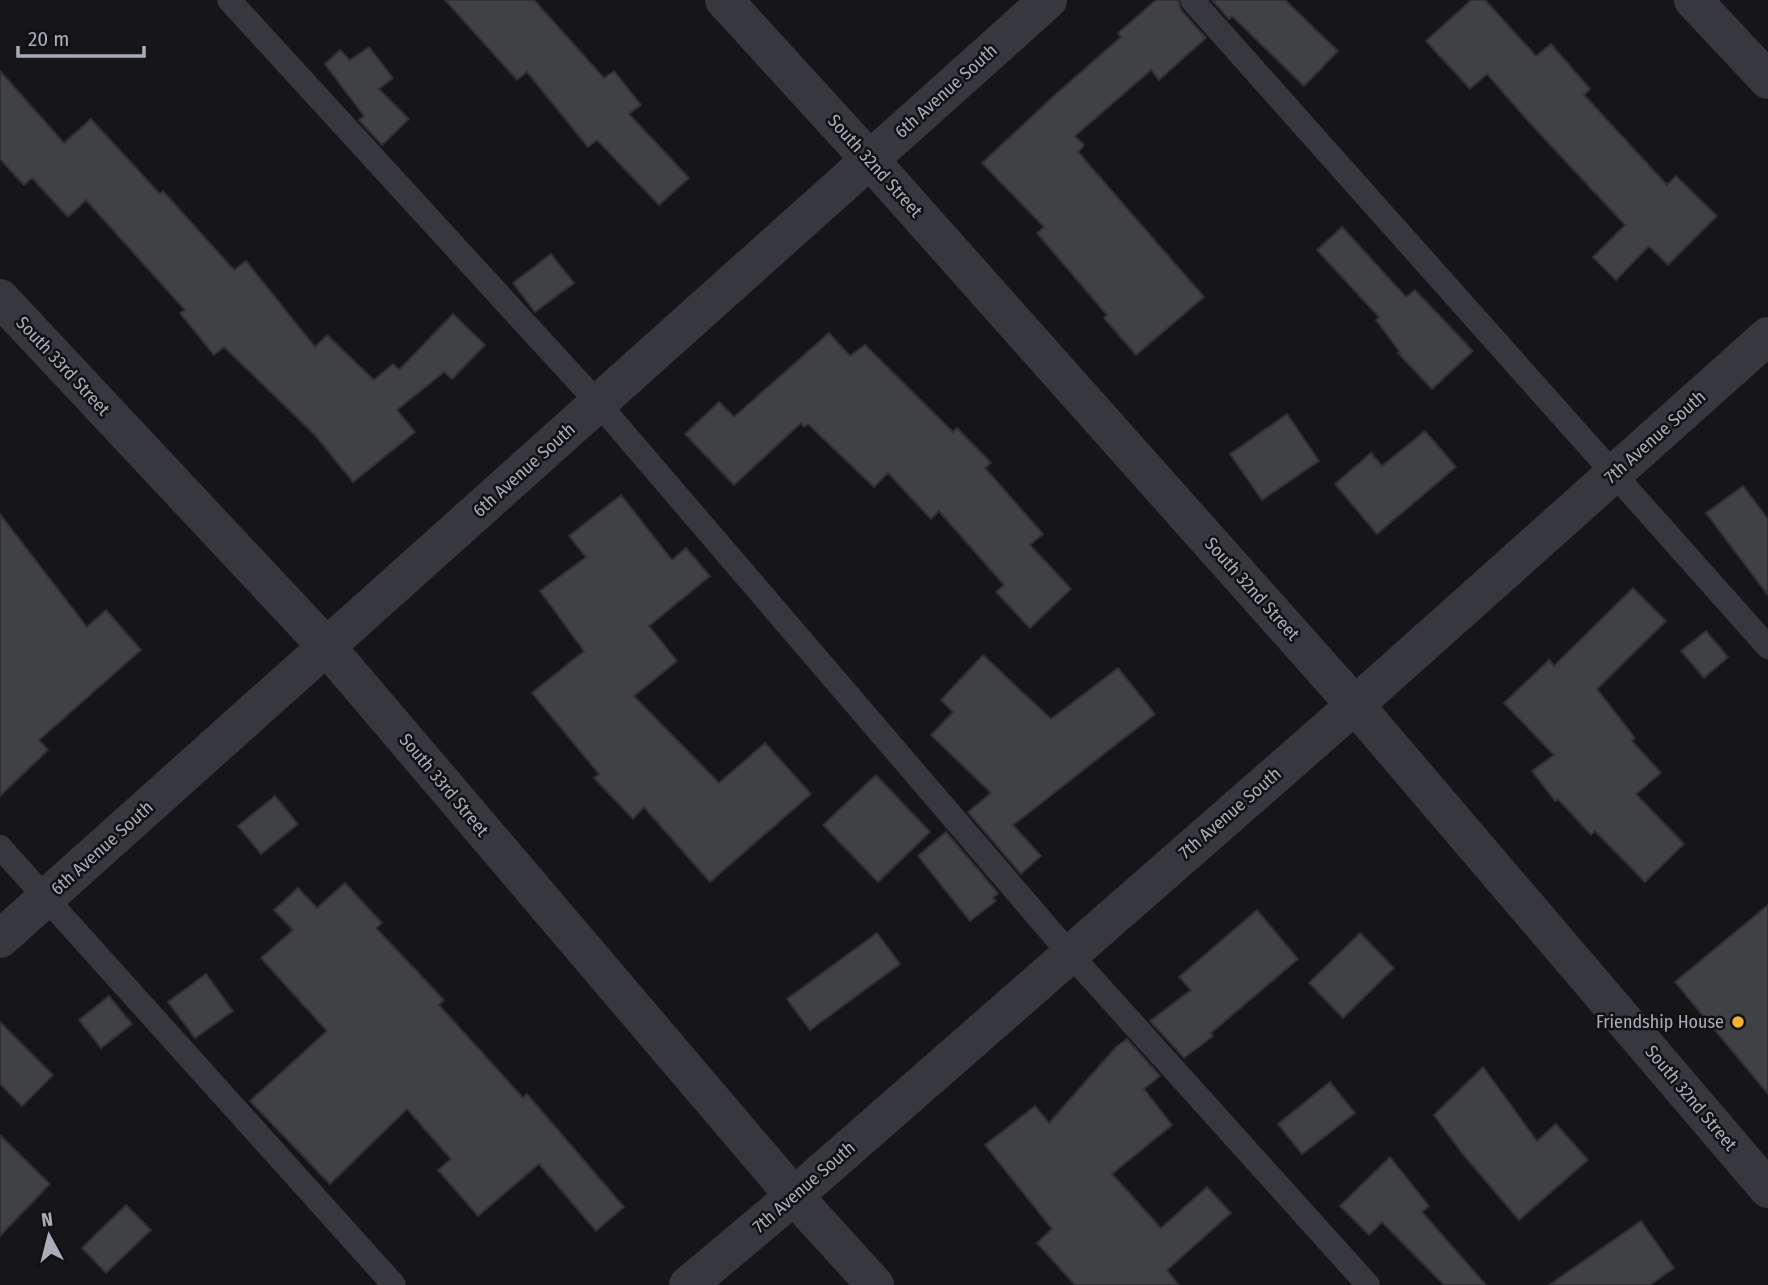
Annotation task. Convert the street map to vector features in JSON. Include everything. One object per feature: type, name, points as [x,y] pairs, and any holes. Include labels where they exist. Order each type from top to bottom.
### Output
[{"type":"street","name":"South 32nd Street","points":[[724,0],[1355,705],[1768,1189]]},
{"type":"street","name":"6th Avenue South","points":[[0,939],[1048,0]]},
{"type":"street","points":[[1693,0],[1768,80]]},
{"type":"street","name":"South 33rd Street","points":[[0,298],[326,646],[794,1196],[875,1285]]},
{"type":"street","name":"7th Avenue South","points":[[688,1285],[794,1196],[1355,705],[1768,336]]},
{"type":"lane","points":[[229,0],[598,403],[1070,954],[1368,1285]]},
{"type":"lane","points":[[1192,0],[1768,646]]},
{"type":"lane","points":[[0,847],[394,1285]]},
{"type":"building","points":[[445,0],[534,0],[604,78],[614,71],[641,105],[629,114],[689,178],[659,205],[597,140],[588,147],[527,72],[517,80]]},
{"type":"building","points":[[1156,0],[1178,0],[1181,10],[1206,38],[1159,80],[1151,70],[1075,136],[1084,145],[1078,152],[1204,297],[1136,355],[1104,318],[1107,315],[1037,233],[1044,227],[982,163],[1121,37],[1118,33]]},
{"type":"building","points":[[1212,0],[1285,0],[1338,51],[1304,86],[1232,16],[1229,19]]},
{"type":"building","points":[[1471,0],[1485,0],[1536,56],[1551,44],[1590,89],[1584,95],[1667,185],[1676,176],[1717,216],[1668,265],[1649,246],[1616,280],[1593,257],[1625,225],[1487,74],[1470,89],[1426,41]]},
{"type":"building","points":[[369,47],[393,78],[379,89],[409,119],[382,145],[359,120],[364,116],[325,64],[340,50],[350,60]]},
{"type":"building","points":[[0,71],[64,143],[91,119],[160,194],[163,191],[234,270],[246,261],[315,347],[327,335],[374,380],[393,364],[399,370],[453,314],[485,345],[452,379],[444,372],[397,410],[415,432],[353,482],[315,435],[224,347],[214,355],[180,313],[185,310],[86,200],[68,217],[32,178],[24,185],[0,159]]},
{"type":"building","points":[[1342,227],[1406,297],[1415,290],[1473,351],[1432,389],[1398,353],[1400,352],[1376,320],[1379,317],[1317,250]]},
{"type":"building","points":[[551,254],[574,283],[535,312],[513,283]]},
{"type":"building","points":[[829,333],[850,356],[865,345],[953,432],[957,428],[991,463],[985,468],[1043,534],[1030,545],[1071,589],[1030,628],[996,592],[1004,585],[939,511],[931,519],[888,473],[874,487],[808,424],[804,427],[801,423],[734,485],[685,434],[719,402],[734,417]]},
{"type":"building","points":[[1287,414],[1319,461],[1262,500],[1230,454]]},
{"type":"building","points":[[1425,431],[1456,467],[1377,534],[1335,484],[1371,453],[1382,466]]},
{"type":"building","points":[[1743,486],[1768,519],[1768,595],[1706,513]]},
{"type":"building","points":[[621,495],[672,560],[686,548],[710,576],[649,626],[677,661],[634,696],[719,783],[765,743],[811,794],[710,882],[644,807],[633,819],[594,778],[599,774],[532,693],[584,651],[540,591],[586,557],[569,536]]},
{"type":"building","points":[[0,514],[87,627],[106,610],[141,650],[39,740],[48,750],[0,796]]},
{"type":"building","points":[[1633,588],[1666,621],[1597,689],[1635,738],[1632,741],[1661,773],[1636,794],[1684,844],[1645,882],[1595,831],[1591,835],[1558,799],[1555,801],[1532,771],[1554,755],[1504,703],[1549,660],[1554,666]]},
{"type":"building","points":[[1706,631],[1728,657],[1704,678],[1681,651]]},
{"type":"building","points":[[983,655],[1051,719],[1118,668],[1155,714],[1013,825],[1041,856],[1021,874],[968,812],[991,793],[931,735],[953,712],[941,700]]},
{"type":"building","points":[[876,775],[930,832],[878,882],[823,825]]},
{"type":"building","points":[[275,796],[298,824],[261,854],[238,826]]},
{"type":"building","points":[[946,832],[998,893],[993,898],[996,901],[970,921],[918,856]]},
{"type":"building","points":[[345,883],[382,923],[376,928],[444,1000],[439,1005],[523,1098],[527,1094],[624,1207],[596,1231],[539,1164],[478,1216],[438,1170],[451,1159],[407,1109],[330,1184],[250,1101],[327,1031],[261,958],[293,930],[274,910],[298,888],[317,908]]},
{"type":"building","name":"Friendship House","points":[[1768,905],[1768,1094],[1675,982]]},
{"type":"building","points":[[1257,910],[1298,959],[1211,1033],[1213,1036],[1184,1058],[1150,1021],[1191,990],[1179,977]]},
{"type":"building","points":[[877,933],[900,964],[810,1030],[787,999]]},
{"type":"building","points":[[1360,933],[1394,968],[1343,1018],[1309,983]]},
{"type":"building","points":[[206,974],[233,1011],[195,1038],[168,1002]]},
{"type":"building","points":[[109,996],[132,1024],[101,1048],[79,1020]]},
{"type":"building","points":[[0,1022],[53,1075],[22,1106],[0,1084]]},
{"type":"building","points":[[1127,1039],[1160,1076],[1144,1089],[1172,1125],[1112,1174],[1161,1228],[1207,1187],[1231,1213],[1167,1270],[1179,1285],[1075,1285],[1037,1243],[1052,1229],[985,1145],[1035,1106],[1049,1123],[1116,1047]]},
{"type":"building","points":[[1483,1067],[1537,1141],[1556,1124],[1588,1160],[1519,1220],[1461,1152],[1434,1115]]},
{"type":"building","points":[[1330,1082],[1355,1113],[1302,1154],[1278,1124]]},
{"type":"building","points":[[0,1135],[50,1184],[0,1236]]},
{"type":"building","points":[[1390,1157],[1429,1206],[1422,1212],[1486,1285],[1444,1285],[1382,1222],[1369,1235],[1340,1206]]},
{"type":"building","points":[[126,1205],[151,1230],[106,1273],[82,1248]]},
{"type":"building","points":[[1641,1221],[1674,1268],[1650,1285],[1549,1285]]},
{"type":"place","name":"Friendship House","points":[[1738,1022]]}]
